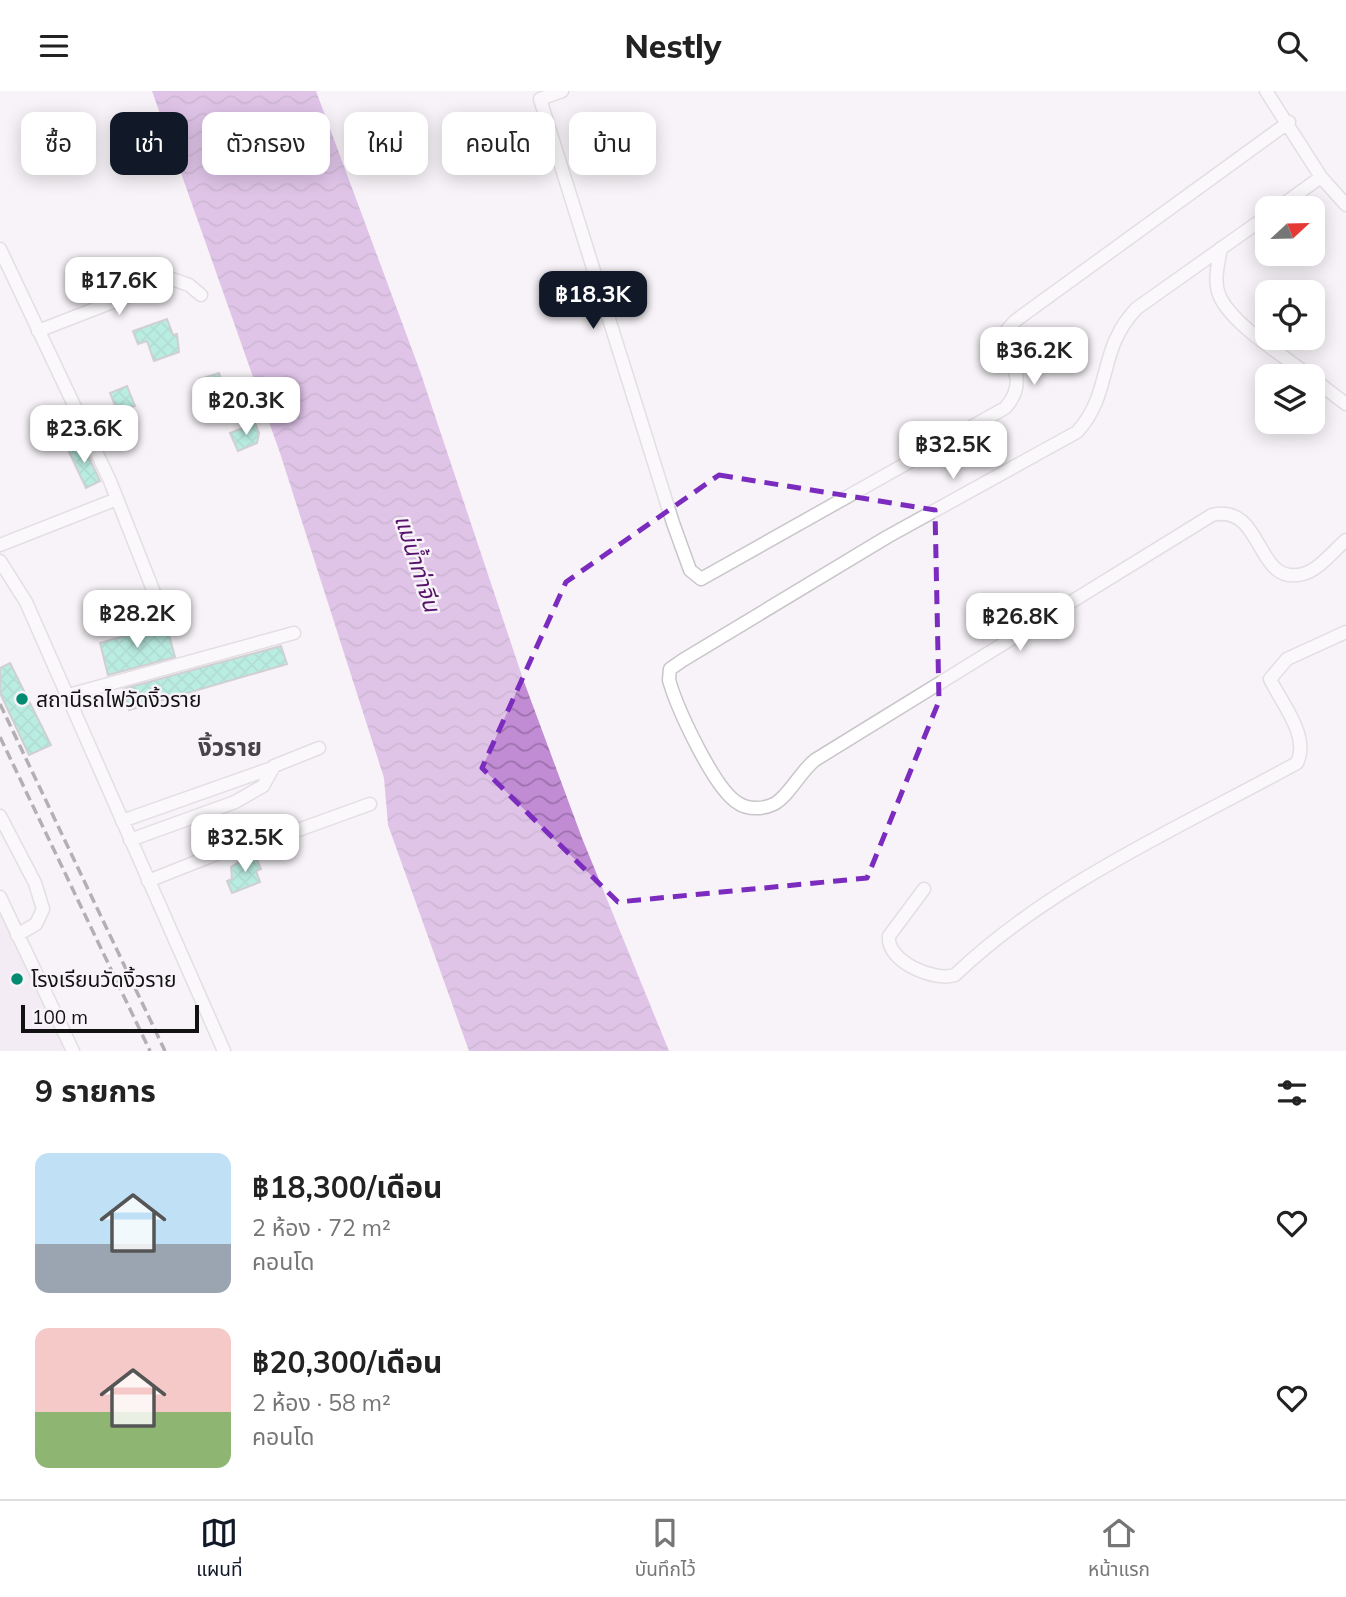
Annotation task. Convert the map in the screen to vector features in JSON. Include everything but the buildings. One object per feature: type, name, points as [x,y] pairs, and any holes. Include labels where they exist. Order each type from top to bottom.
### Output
[{"type":"street","points":[[562,91],[540,99],[670,512],[690,570],[701,579],[1005,408],[1013,399],[1019,381],[1001,337],[1015,321],[1289,122]]},
{"type":"street","points":[[1266,91],[1289,122],[1321,177],[1346,205]]},
{"type":"street","points":[[1295,196],[1321,177]]},
{"type":"street","points":[[1255,224],[1137,308],[1123,322],[1108,355],[1097,405],[1077,432],[887,537],[670,669],[672,692],[703,756],[738,803],[766,807],[779,801],[804,769],[815,760],[1212,515],[1226,512],[1242,518],[1269,562],[1289,575],[1305,574],[1346,540]]},
{"type":"street","points":[[1221,248],[1216,275],[1219,296],[1233,316],[1294,364]]},
{"type":"street","points":[[0,249],[117,499],[159,605]]},
{"type":"street","points":[[38,331],[172,279],[189,285],[201,295]]},
{"type":"street","points":[[1325,388],[1346,404]]},
{"type":"street","points":[[0,545],[117,499]]},
{"type":"street","points":[[0,561],[26,603],[224,1051]]},
{"type":"street","points":[[924,889],[889,936],[888,945],[894,954],[916,968],[943,979],[955,975],[1027,916],[1143,847],[1297,763],[1303,752],[1301,738],[1270,679],[1287,659],[1346,632]]},
{"type":"street","points":[[65,696],[294,633]]},
{"type":"street","points":[[122,821],[272,768],[319,748]]},
{"type":"street","points":[[130,840],[235,802],[263,786],[272,768]]},
{"type":"street","points":[[148,881],[224,851],[265,842],[370,804]]},
{"type":"street","points":[[0,816],[35,883],[43,909],[36,924],[17,935]]},
{"type":"street","points":[[0,897],[73,1051]]},
{"type":"highlighted area","points":[[719,475],[935,510],[939,701],[867,878],[618,902],[482,768],[566,582]]},
{"type":"shaded area","name":"โรงเรียนวัดงิ้วราย","points":[[0,908],[68,1051],[0,1051]]},
{"type":"water","name":"แม่น้ำท่าจีน","points":[[152,91],[316,91],[324,112],[202,112],[202,175],[330,175],[330,129],[344,166],[344,175],[347,175],[420,371],[523,679],[582,838],[669,1051],[469,1051],[388,825],[384,778],[280,453],[182,175],[188,175],[188,112],[159,112]]},
{"type":"railway","points":[[0,704],[165,1051]]},
{"type":"railway","points":[[0,737],[150,1051]]},
{"type":"place","name":"สถานีรถไฟวัดงิ้วราย","points":[[22,699]]},
{"type":"place","name":"โรงเรียนวัดงิ้วราย","points":[[17,979]]},
{"type":"district","name":"งิ้วราย","points":[[230,747]]}]
